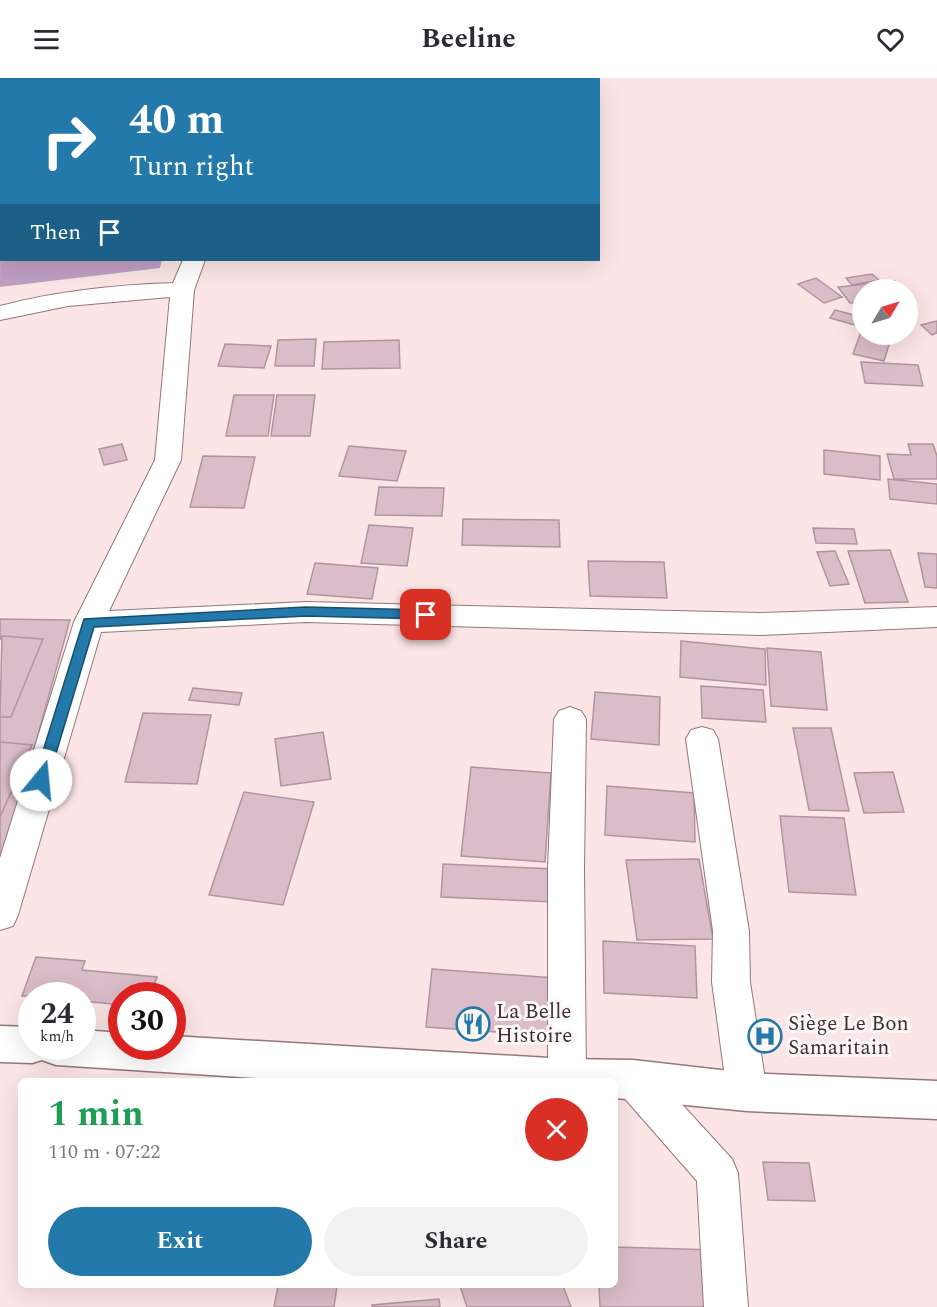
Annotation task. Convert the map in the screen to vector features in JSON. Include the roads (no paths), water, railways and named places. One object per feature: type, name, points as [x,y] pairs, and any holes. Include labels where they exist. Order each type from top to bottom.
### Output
[{"type":"street","points":[[0,915],[88,622],[168,460],[182,290],[194,261]]},
{"type":"street","points":[[0,313],[34,304],[123,291],[182,290]]},
{"type":"street","points":[[88,622],[306,612],[760,624],[937,617]]},
{"type":"street","points":[[96,1049],[566,1078],[566,868],[570,719]]},
{"type":"street","points":[[702,739],[731,931],[732,982],[747,1092]]},
{"type":"street","points":[[0,1044],[18,1045]]},
{"type":"street","points":[[618,1079],[747,1092],[937,1100]]},
{"type":"street","points":[[633,1079],[717,1173],[726,1307]]},
{"type":"place","name":"La Belle Histoire","points":[[473,1024]]},
{"type":"place","name":"Siège Le Bon Samaritain","points":[[765,1036]]}]
